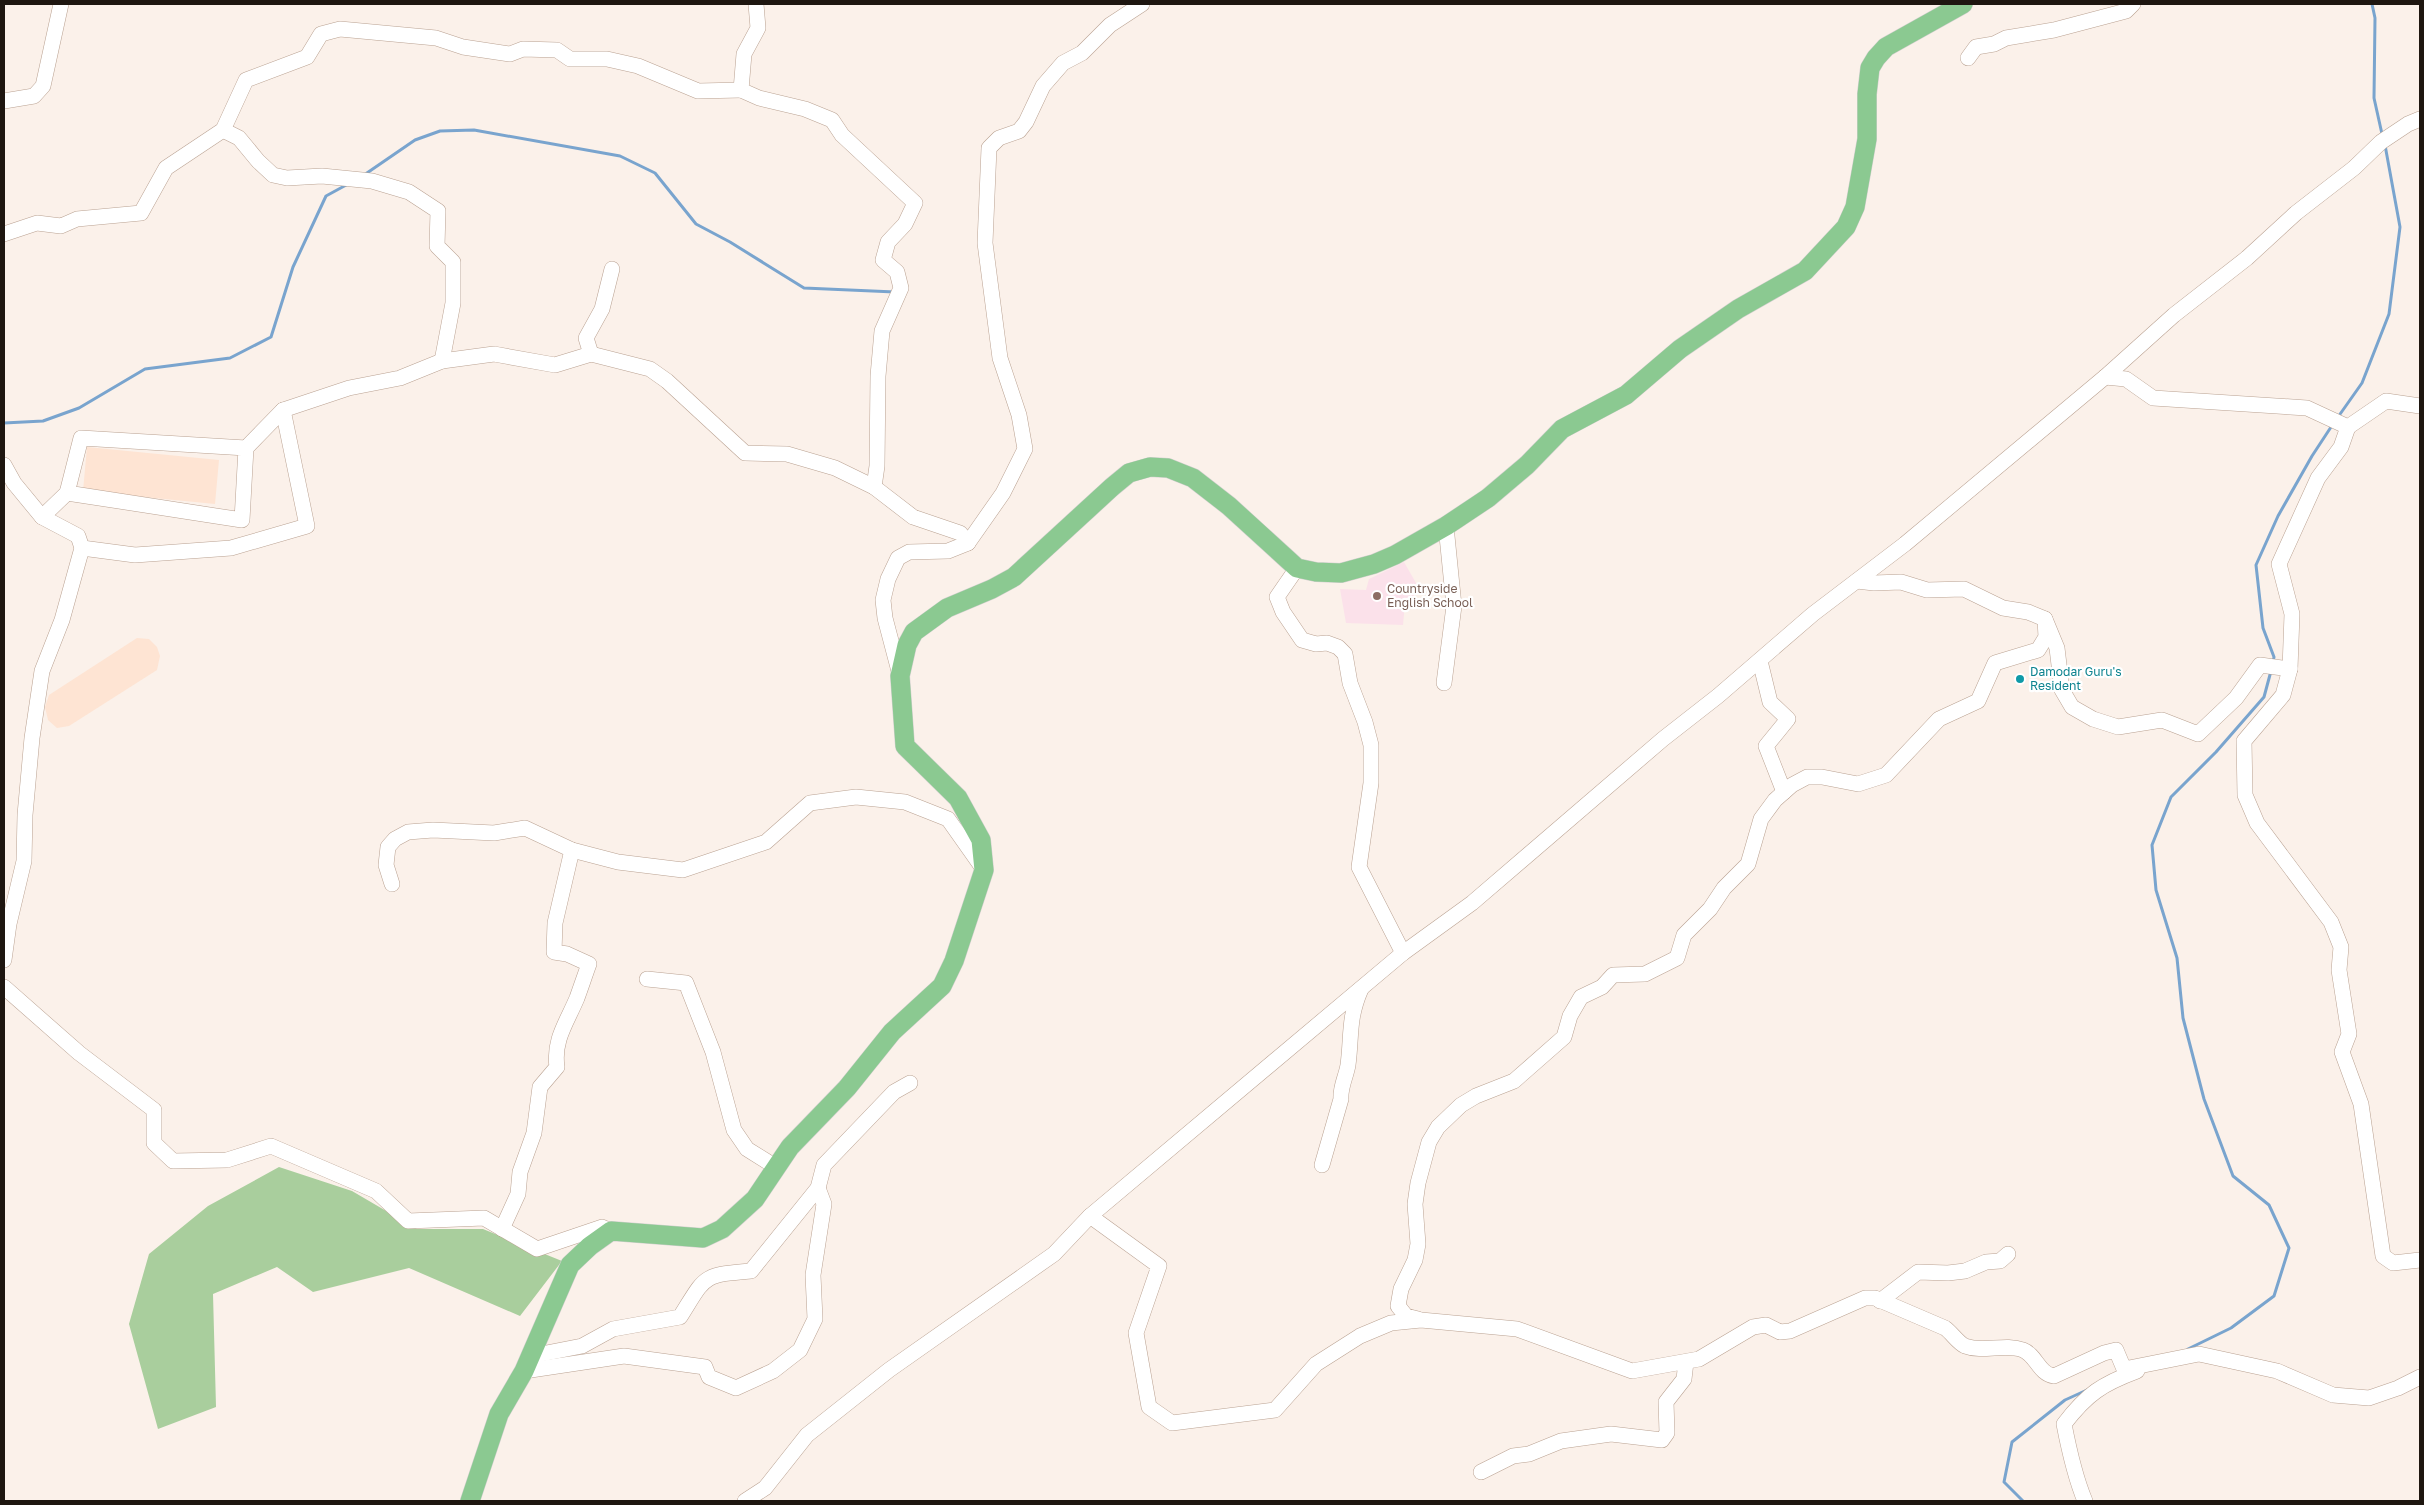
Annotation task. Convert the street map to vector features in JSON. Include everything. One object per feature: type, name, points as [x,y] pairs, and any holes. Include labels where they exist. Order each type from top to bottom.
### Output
[{"type":"main road","points":[[470,1501],[499,1414],[528,1363],[570,1265],[590,1246],[611,1231],[703,1238],[722,1229],[755,1199],[790,1147],[847,1088],[892,1032],[942,986],[954,961],[984,870],[981,840],[958,798],[905,746],[900,676],[907,644],[914,632],[947,608],[992,589],[1014,577],[1129,473],[1150,467],[1168,468],[1193,478],[1229,506],[1296,568],[1316,572],[1341,573],[1374,564],[1396,555],[1446,526],[1488,498],[1527,465],[1562,429],[1626,395],[1680,349],[1738,309],[1805,271],[1846,226],[1855,207],[1867,139],[1867,94],[1870,68],[1886,47],[1962,4]]},
{"type":"street","points":[[4,101],[34,96],[42,86],[61,4]]},
{"type":"street","points":[[740,90],[744,54],[758,28],[756,4]]},
{"type":"street","points":[[900,676],[885,618],[883,600],[888,579],[898,558],[909,552],[948,551],[968,543],[1003,493],[1025,449],[1019,415],[1000,358],[984,242],[989,148],[999,138],[1019,131],[1026,122],[1043,86],[1063,63],[1082,53],[1110,25],[1142,4]]},
{"type":"street","points":[[1968,58],[1976,47],[1994,44],[2006,38],[2054,30],[2126,11],[2133,4]]},
{"type":"street","points":[[4,234],[37,223],[62,226],[78,219],[141,213],[166,168],[223,130],[246,80],[307,57],[321,34],[340,29],[436,38],[463,47],[510,54],[523,49],[557,50],[570,59],[607,59],[638,66],[698,91],[740,90],[759,98],[805,109],[832,120],[842,135],[915,203],[905,224],[888,242],[884,260],[897,272],[901,288],[882,330],[878,376],[877,466],[874,487]]},
{"type":"street","points":[[745,1501],[765,1488],[807,1435],[889,1370],[1054,1254],[1090,1216],[1362,987],[1403,953],[1472,903],[1663,738],[1760,660],[1813,614],[1905,544],[2105,377],[2153,333],[2247,258],[2296,212],[2354,168],[2382,142],[2408,124],[2420,119]]},
{"type":"street","points":[[223,130],[239,138],[258,161],[273,175],[287,178],[322,176],[372,181],[409,192],[438,211],[437,246],[453,262],[454,303],[442,361]]},
{"type":"street","points":[[591,354],[586,338],[602,309],[612,269]]},
{"type":"street","points":[[67,493],[242,520],[246,448],[283,410],[349,388],[400,378],[442,361],[494,354],[555,365],[591,354],[650,369],[667,382],[744,453],[787,454],[835,468],[874,487],[913,517],[960,533],[968,543]]},
{"type":"street","points":[[2105,377],[2126,379],[2153,398],[2307,408],[2348,427]]},
{"type":"street","points":[[2420,406],[2386,402],[2348,427],[2341,447],[2318,478],[2280,564],[2292,614],[2290,669],[2283,695],[2244,740],[2245,795],[2257,823],[2331,922],[2341,947],[2339,970],[2349,1034],[2342,1052],[2361,1104],[2383,1256],[2393,1263],[2420,1260]]},
{"type":"street","points":[[82,548],[135,555],[231,548],[307,526],[283,410]]},
{"type":"street","points":[[42,517],[67,493],[81,438],[246,448]]},
{"type":"street","points":[[4,465],[14,483],[42,517],[78,536],[82,548],[62,620],[42,671],[24,815],[24,861],[4,960]]},
{"type":"street","points":[[1444,683],[1454,606],[1446,526]]},
{"type":"street","points":[[1296,568],[1277,597],[1283,612],[1302,640],[1316,644],[1327,643],[1338,647],[1345,654],[1350,683],[1365,722],[1371,745],[1371,783],[1358,867],[1403,953]]},
{"type":"street","points":[[1857,581],[1874,583],[1901,582],[1927,590],[1964,589],[2003,608],[2028,612],[2045,619],[2057,648],[2062,690],[2072,707],[2093,719],[2118,727],[2162,720],[2198,734],[2236,698],[2260,665],[2290,669]]},
{"type":"street","points":[[2045,619],[2046,637],[2038,650],[1995,663],[1978,700],[1939,720],[1886,776],[1858,784],[1822,777],[1807,777],[1784,792],[1775,800],[1761,819],[1748,864],[1724,888],[1710,909],[1684,935],[1676,958],[1645,974],[1613,975],[1602,987],[1581,997],[1570,1016],[1564,1037],[1514,1081],[1476,1096],[1448,1116],[1438,1127],[1430,1142],[1418,1184],[1415,1204],[1418,1244],[1415,1260],[1401,1289],[1398,1306],[1406,1316],[1421,1320],[1517,1329],[1632,1371],[1699,1359],[1753,1327],[1766,1325],[1780,1332],[1790,1331],[1865,1298],[1880,1301],[1945,1328],[1963,1345],[1971,1348],[2016,1348],[2025,1351],[2047,1375],[2054,1376],[2104,1353],[2116,1350],[2124,1369],[2198,1354],[2277,1371],[2333,1395],[2368,1398],[2398,1388],[2420,1376]]},
{"type":"street","points":[[1760,660],[1770,702],[1788,718],[1766,746],[1784,792]]},
{"type":"street","points":[[392,884],[386,865],[388,847],[395,839],[408,832],[433,830],[494,833],[525,828],[572,850],[618,862],[682,870],[766,842],[810,803],[856,797],[904,802],[948,819],[984,870]]},
{"type":"street","points":[[502,1229],[518,1194],[520,1172],[534,1132],[540,1087],[557,1067],[555,1053],[558,1039],[577,998],[589,964],[567,954],[554,952],[556,923],[572,850]]},
{"type":"street","points":[[647,979],[686,983],[713,1052],[734,1130],[747,1149],[776,1167]]},
{"type":"street","points":[[4,986],[79,1053],[154,1110],[154,1142],[173,1161],[227,1160],[272,1146],[376,1191],[408,1221],[484,1218],[537,1249],[602,1227],[611,1231]]},
{"type":"street","points":[[1322,1165],[1341,1099],[1340,1092],[1349,1055],[1350,1027],[1355,1004],[1362,987]]},
{"type":"street","points":[[528,1363],[582,1346],[613,1329],[680,1317],[704,1280],[718,1274],[750,1271],[818,1188],[824,1165],[894,1092],[910,1083]]},
{"type":"street","points":[[528,1363],[624,1356],[705,1367],[709,1377],[736,1388],[773,1371],[800,1350],[815,1319],[813,1275],[824,1204],[818,1188]]},
{"type":"street","points":[[1090,1216],[1159,1266],[1136,1333],[1149,1407],[1172,1423],[1275,1410],[1316,1364],[1368,1333],[1391,1323],[1421,1320]]},
{"type":"street","points":[[1880,1301],[1918,1272],[1948,1273],[1964,1271],[1986,1262],[2000,1261],[2008,1254]]},
{"type":"street","points":[[2085,1501],[2077,1481],[2078,1476],[2068,1446],[2064,1424],[2078,1406],[2098,1388],[2168,1360]]},
{"type":"street","points":[[1481,1472],[1513,1456],[1529,1454],[1561,1441],[1611,1434],[1662,1440],[1668,1433],[1666,1402],[1684,1379],[1686,1362]]},
{"type":"shaded area","points":[[87,447],[219,460],[215,504],[83,491]]},
{"type":"shaded area","name":"Countryside English School","points":[[1404,562],[1420,590],[1405,603],[1403,625],[1346,623],[1340,589],[1366,590],[1369,579]]},
{"type":"shaded area","points":[[137,638],[149,639],[157,647],[160,656],[157,670],[69,726],[57,728],[48,720],[45,707],[49,695]]},
{"type":"green space","points":[[279,1167],[352,1191],[417,1229],[483,1229],[562,1261],[520,1316],[409,1268],[313,1292],[277,1267],[213,1294],[216,1407],[158,1429],[129,1324],[149,1254],[208,1206]]},
{"type":"waterway","points":[[2372,4],[2375,18],[2374,98],[2382,134]]},
{"type":"waterway","points":[[364,175],[415,140],[440,131],[474,130],[620,156],[655,173],[696,224],[730,242],[804,288],[895,292]]},
{"type":"waterway","points":[[2338,417],[2362,383],[2389,314],[2400,227],[2385,145]]},
{"type":"waterway","points":[[4,423],[43,421],[79,408],[145,369],[230,358],[271,337],[293,267],[326,196],[348,184]]},
{"type":"waterway","points":[[2273,663],[2274,657],[2263,628],[2256,565],[2278,516],[2312,456],[2333,424]]},
{"type":"waterway","points":[[2188,1349],[2231,1328],[2274,1296],[2289,1248],[2269,1205],[2233,1176],[2204,1099],[2183,1018],[2177,958],[2156,890],[2152,845],[2171,797],[2216,752],[2264,697],[2271,671]]},
{"type":"waterway","points":[[2023,1501],[2004,1482],[2012,1442],[2065,1400],[2087,1390]]},
{"type":"place","name":"Countryside English School","points":[[1377,596]]},
{"type":"place","name":"Damodar Guru's Resident","points":[[2020,679]]}]
